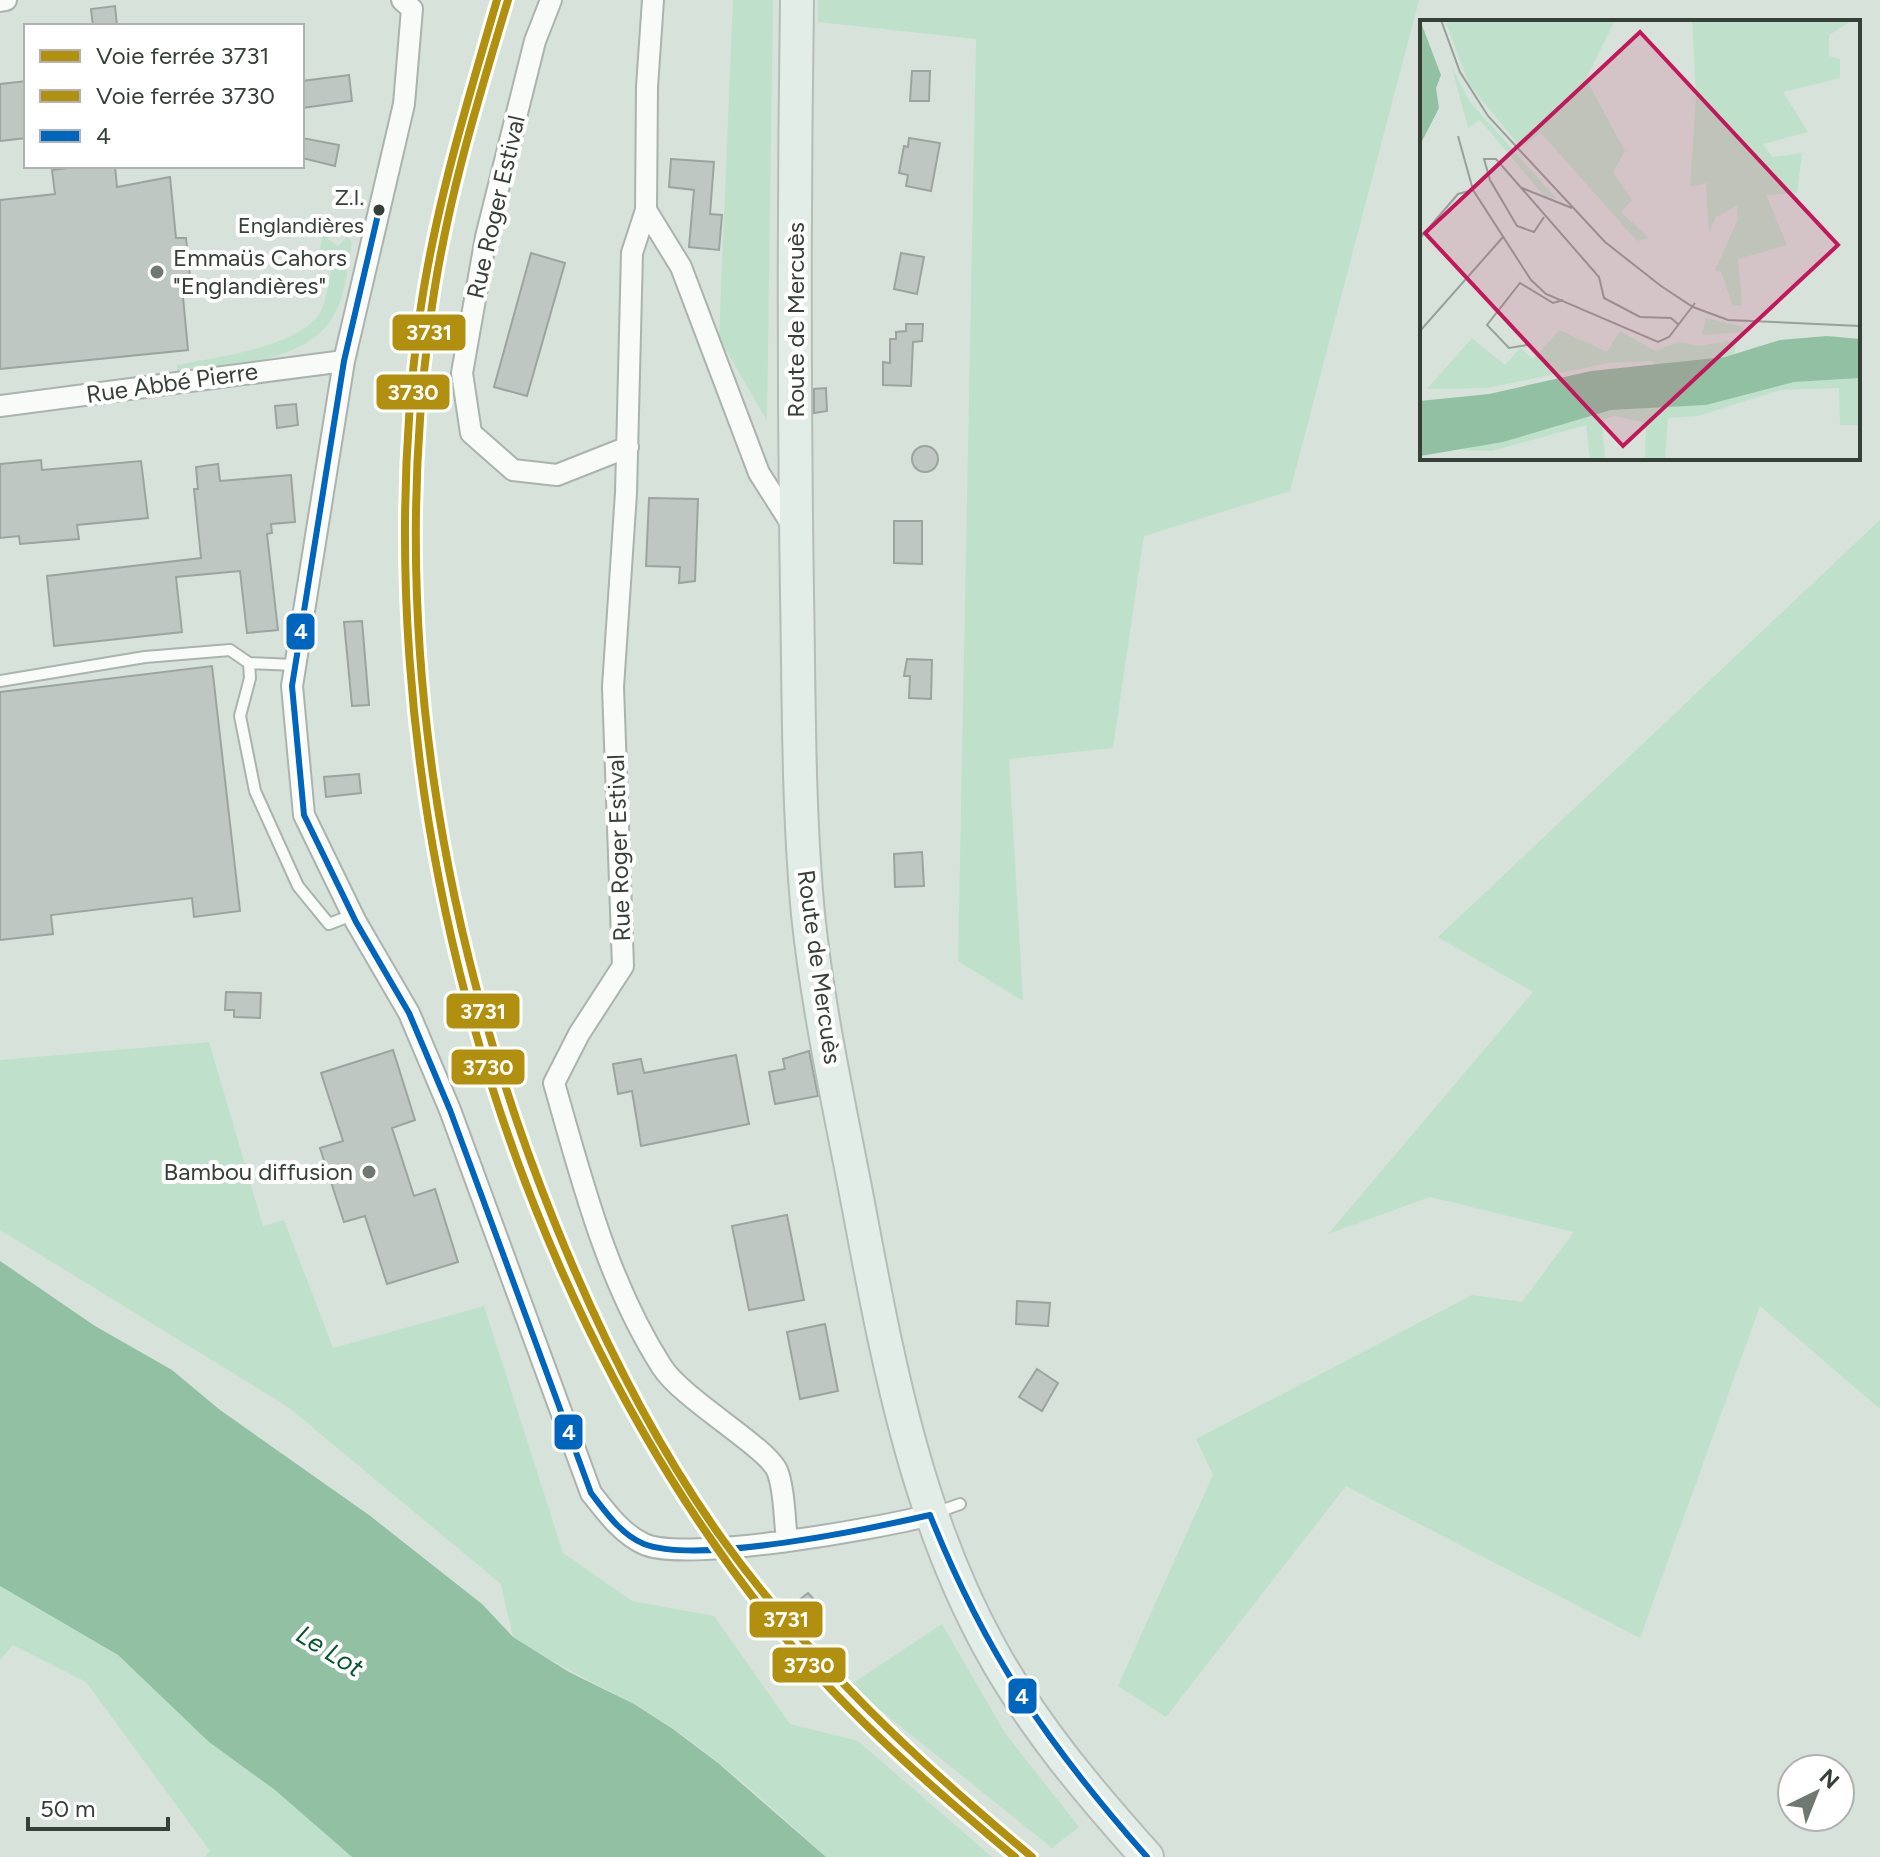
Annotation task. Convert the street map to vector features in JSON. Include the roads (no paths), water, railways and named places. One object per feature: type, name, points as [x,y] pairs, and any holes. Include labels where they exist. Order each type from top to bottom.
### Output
[{"type":"main road","name":"Route de Mercuès","points":[[797,0],[796,532],[801,825],[809,919],[873,1281],[904,1422],[945,1510],[989,1647],[1037,1724],[1081,1783],[1147,1857]]},
{"type":"street","points":[[0,1],[6,0]]},
{"type":"street","name":"Rue Roger Estival","points":[[551,0],[535,41],[486,237],[462,373],[471,433],[513,470],[557,475],[628,447]]},
{"type":"street","name":"Rue Roger Estival","points":[[653,0],[647,87],[646,210],[632,253],[628,447],[613,687],[623,966],[579,1034],[554,1083],[595,1228],[641,1330],[664,1371],[700,1408],[748,1442],[778,1470],[787,1539]]},
{"type":"street","points":[[410,3],[404,104],[344,361],[292,686],[304,815],[352,915],[409,1013],[450,1110],[591,1493],[635,1539],[647,1546],[684,1551],[757,1544],[945,1510]]},
{"type":"street","points":[[646,210],[681,267],[759,473],[796,532]]},
{"type":"street","name":"Rue Abbé Pierre","points":[[0,406],[344,361]]},
{"type":"lane","points":[[0,681],[145,657],[230,650],[249,663],[295,665]]},
{"type":"lane","points":[[249,663],[250,678],[240,716],[255,791],[298,886],[329,924],[352,915]]},
{"type":"water","name":"Le Lot","points":[[0,1261],[95,1326],[172,1370],[220,1410],[369,1515],[482,1604],[513,1637],[569,1672],[634,1704],[673,1729],[718,1763],[826,1857],[352,1857],[275,1790],[209,1742],[118,1655],[0,1586]]},
{"type":"rail line","name":"3730","points":[[497,0],[452,159],[425,279],[406,488],[410,659],[430,830],[467,1000],[519,1166],[587,1325],[669,1475],[765,1613],[793,1647],[852,1711],[915,1771],[1015,1857]]},
{"type":"rail line","name":"3731","points":[[508,0],[452,199],[430,321],[419,436],[416,551],[421,665],[434,779],[453,891],[480,1003],[514,1113],[571,1263],[629,1386],[697,1503],[757,1584],[829,1668],[907,1747],[1032,1857]]},
{"type":"place","name":"Z.I. Englandières","points":[[379,210]]},
{"type":"place","name":"Emmaüs Cahors \"Englandières\"","points":[[157,272]]},
{"type":"place","name":"Bambou diffusion","points":[[369,1172]]}]
